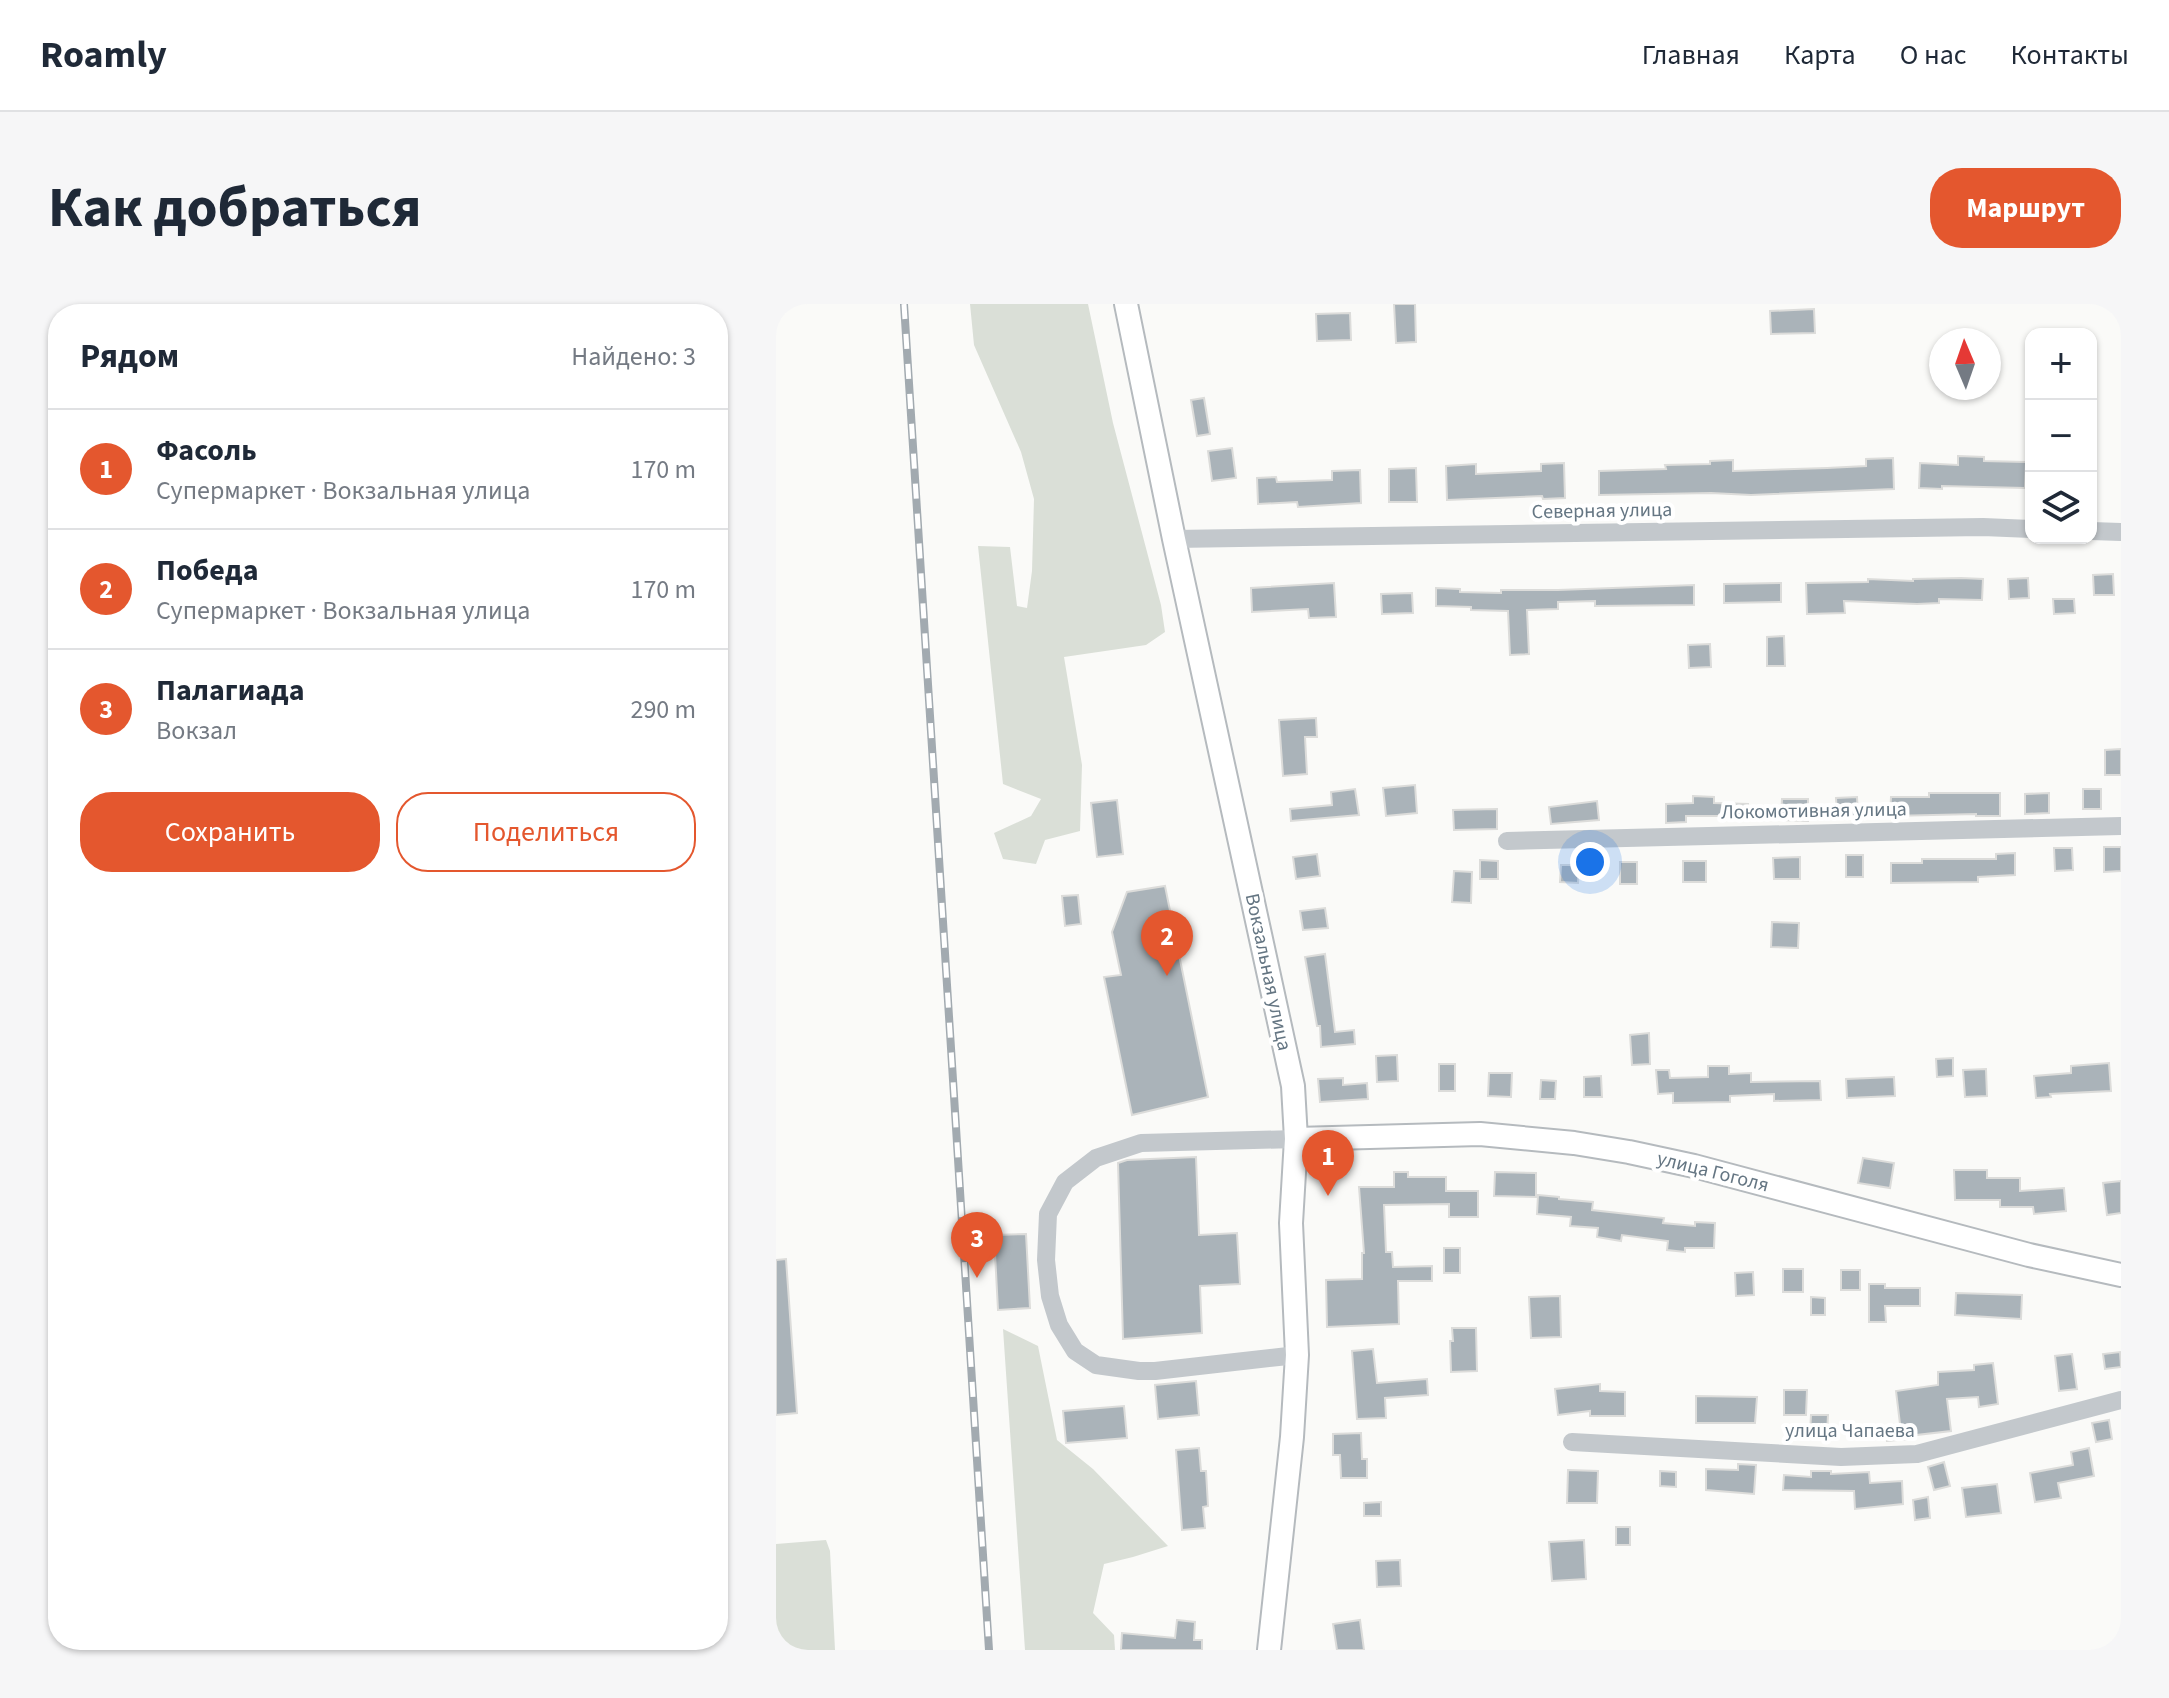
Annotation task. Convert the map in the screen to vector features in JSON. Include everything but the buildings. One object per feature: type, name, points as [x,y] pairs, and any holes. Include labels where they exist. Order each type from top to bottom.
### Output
[{"type":"main road","name":"Вокзальная улица","points":[[1126,304],[1293,1086],[1296,1139],[1291,1223],[1297,1355],[1292,1437],[1269,1650]]},
{"type":"main road","name":"улица Гоголя","points":[[1296,1139],[1480,1134],[1629,1152],[1694,1166],[2029,1255],[2121,1275]]},
{"type":"street","name":"Северная улица","points":[[1174,539],[2025,529]]},
{"type":"street","points":[[2097,531],[2121,532]]},
{"type":"street","name":"Локомотивная улица","points":[[1507,841],[2121,826]]},
{"type":"street","points":[[1296,1139],[1141,1143],[1096,1158],[1065,1182],[1048,1214],[1046,1260],[1050,1296],[1059,1325],[1075,1351],[1096,1365],[1155,1371],[1297,1355]]},
{"type":"street","name":"улица Чапаева","points":[[1572,1442],[1841,1457],[1917,1454],[2121,1400]]},
{"type":"shaded area","points":[[970,304],[1088,304],[1113,423],[1161,605],[1165,632],[1146,645],[1064,657],[1082,765],[1080,831],[1045,840],[1036,864],[1003,859],[994,833],[1031,816],[1041,799],[1003,784],[978,546],[1010,547],[1017,606],[1027,608],[1032,571],[1034,499],[1021,452],[974,345]]},
{"type":"shaded area","points":[[1003,1329],[1038,1346],[1057,1440],[1093,1469],[1168,1546],[1104,1564],[1093,1613],[1114,1635],[1115,1650],[1025,1650]]},
{"type":"shaded area","points":[[826,1540],[830,1551],[835,1650],[776,1650],[776,1544]]},
{"type":"railway","points":[[904,304],[989,1650]]},
{"type":"place","name":"Победа","points":[[1167,976]]},
{"type":"place","name":"Фасоль","points":[[1328,1196]]},
{"type":"place","name":"Палагиада","points":[[977,1278]]}]
